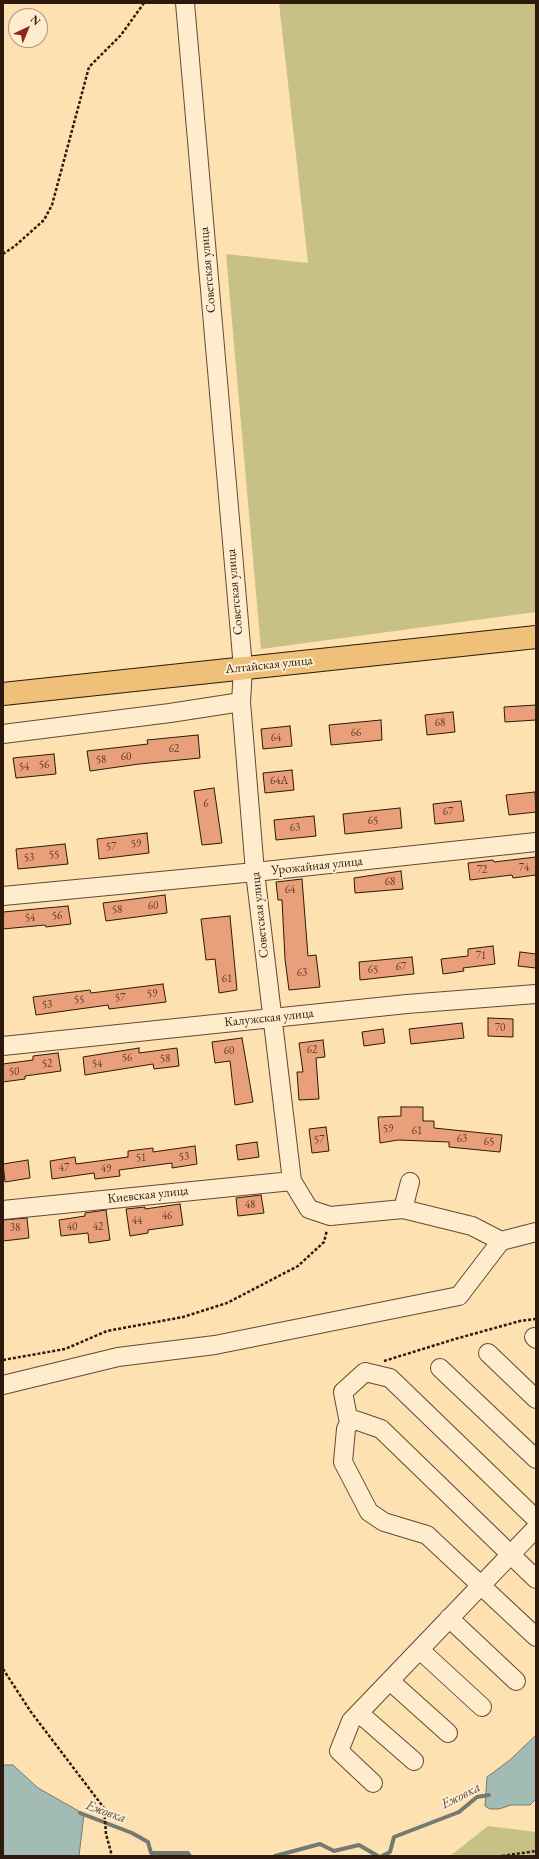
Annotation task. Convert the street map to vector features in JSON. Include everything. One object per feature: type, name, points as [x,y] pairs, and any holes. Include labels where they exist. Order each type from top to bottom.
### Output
[{"type":"main road","name":"Алтайская улица","points":[[3,694],[536,637]]},
{"type":"street","name":"Советская улица","points":[[185,3],[243,668],[241,702],[255,872],[271,1018],[292,1181]]},
{"type":"street","points":[[3,734],[170,713],[241,702]]},
{"type":"street","name":"Урожайная улица","points":[[3,896],[255,872],[536,842]]},
{"type":"street","name":"Калужская улица","points":[[3,1046],[407,1004],[536,994]]},
{"type":"street","points":[[292,1181],[309,1209],[330,1216],[404,1209],[472,1226],[501,1241]]},
{"type":"street","name":"Киевская улица","points":[[3,1210],[292,1181]]},
{"type":"street","points":[[404,1209],[410,1182]]},
{"type":"street","points":[[3,1385],[118,1357],[215,1345],[459,1296],[501,1241],[536,1232]]},
{"type":"street","points":[[488,1353],[536,1400]]},
{"type":"street","points":[[440,1368],[536,1459]]},
{"type":"street","points":[[349,1423],[343,1392],[365,1372],[390,1378],[536,1519]]},
{"type":"street","points":[[536,1579],[380,1429],[355,1420],[349,1423],[346,1429],[343,1462],[369,1512],[384,1522],[427,1535],[536,1637]]},
{"type":"street","points":[[373,1783],[339,1751],[351,1721],[536,1528]]},
{"type":"street","points":[[449,1618],[516,1680]]},
{"type":"street","points":[[420,1650],[482,1707]]},
{"type":"street","points":[[390,1681],[448,1733]]},
{"type":"street","points":[[359,1713],[414,1761]]},
{"type":"path","points":[[3,254],[15,246],[44,220],[52,205],[90,67],[121,35],[144,3]]},
{"type":"path","points":[[3,1360],[64,1349],[107,1331],[183,1317],[227,1303],[298,1266],[324,1242],[330,1216]]},
{"type":"path","points":[[365,1372],[385,1361],[455,1339],[520,1321],[536,1319]]},
{"type":"path","points":[[3,1669],[31,1712],[104,1808],[106,1834],[112,1856]]},
{"type":"path","points":[[502,1856],[536,1851]]},
{"type":"shaded area","points":[[279,3],[536,3],[536,612],[261,649],[226,254],[308,263]]},
{"type":"shaded area","points":[[488,1826],[536,1832],[536,1856],[450,1856]]},
{"type":"water","points":[[536,1735],[536,1799],[530,1805],[511,1805],[499,1809],[490,1809],[485,1806],[487,1777],[510,1760]]},
{"type":"water","points":[[3,1765],[13,1765],[38,1788],[84,1814],[79,1856],[3,1856]]},
{"type":"building","points":[[536,705],[536,720],[505,722],[504,707]]},
{"type":"building","points":[[453,712],[455,732],[427,735],[425,715]]},
{"type":"building","points":[[381,720],[382,740],[331,745],[329,725]]},
{"type":"building","points":[[290,726],[292,746],[263,749],[261,729]]},
{"type":"building","points":[[198,735],[200,758],[139,764],[90,771],[87,751],[148,744],[147,740]]},
{"type":"building","points":[[54,754],[56,774],[16,778],[13,758]]},
{"type":"building","points":[[292,770],[294,790],[265,793],[263,773]]},
{"type":"building","points":[[214,788],[222,843],[202,845],[194,791]]},
{"type":"building","points":[[535,792],[536,812],[509,815],[506,795]]},
{"type":"building","points":[[461,801],[464,821],[435,824],[433,804]]},
{"type":"building","points":[[400,808],[402,828],[345,834],[343,814]]},
{"type":"building","points":[[314,816],[316,836],[276,840],[274,820]]},
{"type":"building","points":[[147,833],[149,853],[99,859],[97,839]]},
{"type":"building","points":[[65,844],[68,864],[18,869],[16,849]]},
{"type":"building","points":[[536,857],[536,875],[513,878],[512,875],[470,880],[468,863],[493,860],[494,862]]},
{"type":"building","points":[[401,871],[403,889],[355,893],[354,878]]},
{"type":"building","points":[[302,879],[308,956],[316,955],[320,987],[289,990],[285,959],[282,900],[278,900],[276,882]]},
{"type":"building","points":[[165,895],[167,913],[106,921],[103,903]]},
{"type":"building","points":[[68,906],[71,924],[3,929],[3,912]]},
{"type":"building","points":[[230,916],[237,990],[219,993],[215,959],[206,960],[201,919]]},
{"type":"building","points":[[493,946],[495,964],[463,968],[464,971],[443,974],[441,959],[468,956],[468,949]]},
{"type":"building","points":[[520,952],[536,954],[536,968],[518,966]]},
{"type":"building","points":[[412,957],[414,974],[360,980],[359,962]]},
{"type":"building","points":[[163,984],[166,1002],[109,1009],[108,1005],[36,1015],[33,997],[90,990],[91,993]]},
{"type":"building","points":[[488,1018],[513,1019],[513,1037],[488,1036]]},
{"type":"building","points":[[462,1023],[464,1038],[411,1044],[409,1029]]},
{"type":"building","points":[[383,1029],[385,1043],[364,1046],[362,1032]]},
{"type":"building","points":[[242,1038],[253,1102],[235,1105],[230,1061],[215,1063],[212,1042]]},
{"type":"building","points":[[323,1040],[325,1057],[316,1058],[319,1099],[299,1100],[297,1072],[303,1072],[299,1043]]},
{"type":"building","points":[[139,1048],[139,1053],[177,1048],[179,1066],[154,1069],[153,1064],[85,1075],[83,1057]]},
{"type":"building","points":[[58,1053],[61,1071],[25,1076],[25,1079],[3,1082],[3,1064],[33,1060],[33,1056]]},
{"type":"building","points":[[401,1107],[423,1107],[423,1121],[434,1121],[434,1128],[502,1135],[500,1152],[449,1147],[449,1142],[398,1140],[380,1143],[378,1117],[401,1116]]},
{"type":"building","points":[[326,1127],[329,1151],[312,1153],[309,1129]]},
{"type":"building","points":[[257,1142],[259,1157],[238,1160],[236,1145]]},
{"type":"building","points":[[195,1146],[197,1164],[172,1168],[172,1163],[119,1170],[120,1176],[95,1179],[94,1173],[52,1179],[50,1161],[75,1157],[76,1164],[128,1157],[128,1151],[153,1148],[153,1152]]},
{"type":"building","points":[[28,1160],[30,1178],[5,1182],[3,1164]]},
{"type":"building","points":[[261,1195],[264,1213],[238,1216],[236,1198]]},
{"type":"building","points":[[180,1204],[183,1225],[148,1230],[148,1233],[130,1236],[126,1209],[145,1207],[145,1209]]},
{"type":"building","points":[[106,1210],[110,1240],[89,1243],[88,1233],[61,1236],[59,1220],[85,1216],[85,1213]]},
{"type":"building","points":[[27,1218],[29,1238],[3,1241],[3,1220]]},
{"type":"waterway","name":"Ежовка","points":[[382,1856],[390,1852],[394,1837],[459,1812],[477,1797],[489,1795]]},
{"type":"waterway","name":"Ежовка","points":[[80,1813],[132,1833],[148,1842],[151,1853],[188,1853],[190,1856]]},
{"type":"waterway","name":"Ежовка","points":[[275,1856],[320,1844],[334,1851],[359,1845],[378,1856]]}]
